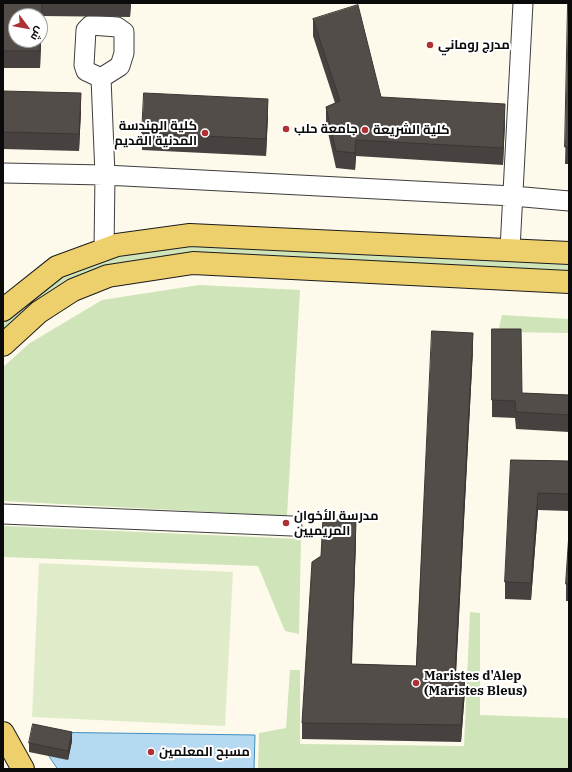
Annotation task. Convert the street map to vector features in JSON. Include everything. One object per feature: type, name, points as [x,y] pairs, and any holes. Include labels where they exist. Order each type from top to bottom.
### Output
[{"type":"main road","points":[[3,310],[58,267],[117,245],[190,235],[569,253]]},
{"type":"main road","points":[[3,345],[39,312],[73,290],[108,276],[193,263],[569,282]]},
{"type":"main road","points":[[3,733],[23,769]]},
{"type":"street","points":[[510,249],[522,3]]},
{"type":"street","points":[[101,78],[105,175],[104,250]]},
{"type":"street","points":[[3,173],[105,175],[513,196],[569,201]]},
{"type":"street","points":[[3,514],[292,526]]},
{"type":"green space","points":[[209,245],[569,262],[569,275],[118,267],[3,334],[3,319],[49,282],[103,258],[157,248]]},
{"type":"green space","points":[[199,285],[300,290],[287,516],[3,501],[3,367],[30,343],[102,300]]},
{"type":"green space","points":[[502,315],[569,319],[569,333],[498,332]]},
{"type":"green space","points":[[3,526],[301,539],[299,634],[285,631],[258,566],[3,557]]},
{"type":"green space","points":[[39,563],[233,572],[225,726],[32,717]]},
{"type":"green space","points":[[470,612],[480,613],[480,715],[567,718],[569,722],[569,769],[258,769],[259,733],[286,728],[290,670],[300,670],[300,744],[464,746]]},
{"type":"water","name":"مسبح المعلمين","points":[[33,732],[255,735],[254,769],[58,769]]},
{"type":"building","points":[[3,3],[42,3],[42,8],[8,8],[8,48],[40,48],[40,51],[3,51]]},
{"type":"building","points":[[568,3],[569,147],[565,147]]},
{"type":"building","points":[[358,5],[381,97],[505,104],[503,148],[356,140],[355,153],[336,151],[326,107],[340,101],[313,19]]},
{"type":"building","points":[[3,91],[81,93],[79,134],[3,132]]},
{"type":"building","points":[[144,93],[268,99],[266,139],[142,133]]},
{"type":"building","points":[[492,329],[521,329],[522,393],[569,395],[569,415],[516,412],[515,401],[492,400]]},
{"type":"building","points":[[432,331],[473,333],[455,673],[465,674],[461,725],[302,723],[312,562],[321,556],[323,519],[356,521],[351,664],[416,666]]},
{"type":"building","points":[[511,460],[569,461],[569,494],[538,493],[531,583],[505,582]]},
{"type":"building","points":[[569,533],[569,584],[566,584]]},
{"type":"building","points":[[33,724],[72,732],[68,751],[29,743]]},
{"type":"place","name":"مدرج روماني","points":[[430,45]]},
{"type":"place","name":"جامعة حلب","points":[[286,129]]},
{"type":"place","name":"كلية الشريعة","points":[[365,130]]},
{"type":"place","name":"كلية الهندسة المدنية القديم","points":[[205,133]]},
{"type":"place","name":"مدرسة الأخوان المريميين","points":[[286,523]]},
{"type":"place","name":"Maristes d'Alep (Maristes Bleus)","points":[[416,683]]},
{"type":"place","name":"مسبح المعلمين","points":[[151,752]]}]
